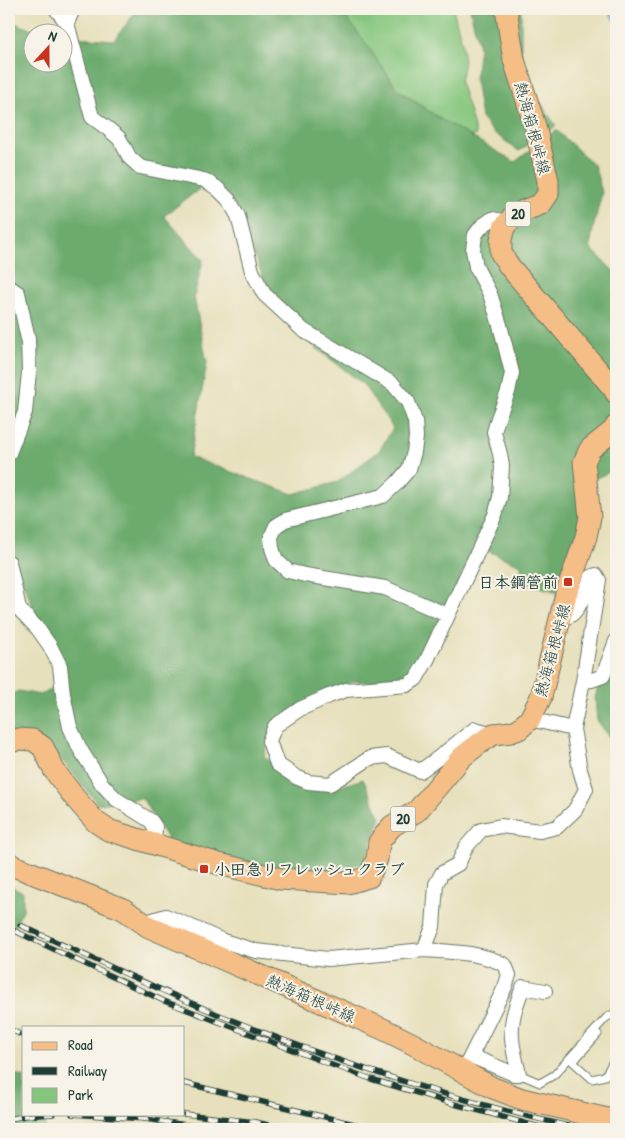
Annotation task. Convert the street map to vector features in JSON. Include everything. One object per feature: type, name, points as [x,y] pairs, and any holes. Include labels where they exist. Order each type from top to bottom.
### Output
[{"type":"main road","name":"熱海箱根峠線","points":[[506,9],[514,60],[535,126],[548,181],[548,194],[541,204],[523,211],[508,222]]},
{"type":"main road","name":"20","points":[[508,222],[504,227],[501,240],[501,253],[509,266],[616,393]]},
{"type":"main road","name":"熱海箱根峠線","points":[[530,719],[541,697],[566,594],[586,537],[590,517],[584,462],[590,450],[614,430],[616,426]]},
{"type":"main road","name":"20","points":[[9,743],[18,739],[33,740],[43,747],[54,770],[74,797],[96,822],[108,830],[219,864],[281,879],[348,883],[369,877],[377,859],[379,842],[392,826],[417,811],[462,757],[494,734],[519,729],[530,719]]},
{"type":"main road","name":"熱海箱根峠線","points":[[9,863],[122,910],[149,927],[383,1029],[413,1044],[467,1064],[493,1088],[522,1100],[616,1121]]},
{"type":"street","points":[[56,9],[66,22]]},
{"type":"street","points":[[68,22],[73,9]]},
{"type":"street","points":[[72,44],[92,117],[119,138],[130,158],[140,167],[204,180],[217,188],[229,200],[238,216],[252,272],[264,294],[303,330],[393,384],[408,402],[415,421],[416,437],[414,452],[408,469],[397,483],[383,496],[285,520],[276,526],[271,538],[276,560],[288,571],[385,588],[448,615]]},
{"type":"street","points":[[494,734],[474,730],[420,771],[386,756],[370,758],[330,784],[308,782],[296,778],[277,764],[269,741],[275,726],[300,709],[329,696],[346,690],[407,685],[416,679],[427,660],[495,515],[500,497],[502,466],[494,432],[508,392],[512,374],[500,325],[490,294],[476,267],[473,250],[475,235],[482,226],[492,219],[508,222]]},
{"type":"street","points":[[9,287],[18,294],[28,338],[29,372],[25,412],[9,453]]},
{"type":"street","points":[[9,562],[19,609],[38,629],[50,646],[60,666],[62,694],[70,727],[80,749],[102,784],[116,799],[151,821],[155,827],[154,844]]},
{"type":"street","points":[[424,950],[433,927],[436,884],[442,873],[458,864],[466,847],[481,830],[501,826],[540,831],[557,827],[575,810],[586,789],[580,770],[573,729],[583,681],[599,580],[596,575],[592,577],[574,613],[569,616],[561,615]]},
{"type":"street","points":[[583,681],[603,676],[616,641]]},
{"type":"street","points":[[530,719],[573,729]]},
{"type":"street","points":[[143,923],[166,916],[223,941],[256,951],[328,959],[424,950],[467,953],[496,960],[505,965],[509,975],[505,988],[467,1064],[514,1074],[520,1074],[514,1052],[513,1019],[522,987],[545,991]]},
{"type":"lane","points":[[520,1074],[540,1084],[554,1075],[606,1018],[616,1012]]},
{"type":"lane","points":[[616,1012],[574,1062],[592,1079],[605,1076],[612,1063],[616,1061]]},
{"type":"green space","points":[[138,9],[339,9],[364,40],[397,90],[439,118],[515,162],[556,130],[594,165],[602,192],[590,247],[616,274],[616,469],[592,480],[564,594],[522,582],[521,565],[474,545],[466,566],[407,685],[354,681],[273,725],[264,756],[291,779],[344,785],[363,779],[381,818],[364,863],[301,876],[169,842],[142,798],[98,804],[50,746],[9,744],[9,695],[19,691],[40,695],[70,679],[50,646],[9,550],[9,21],[22,26],[22,72],[72,72],[72,37],[114,40]],"holes":[[[202,187],[238,216],[266,284],[293,330],[363,384],[393,428],[379,451],[338,482],[293,494],[190,457],[207,363],[194,297],[203,260],[164,216]]]},
{"type":"green space","points":[[344,9],[453,9],[462,42],[464,62],[460,82],[476,135],[466,138],[398,89],[342,12]]},
{"type":"green space","points":[[470,9],[521,9],[521,88],[542,105],[556,126],[519,151],[493,132],[481,118],[475,79],[479,47]]},
{"type":"green space","points":[[616,646],[616,747],[597,720],[595,698],[603,669]]},
{"type":"green space","points":[[9,885],[23,892],[23,910],[9,937]]},
{"type":"green space","points":[[9,1073],[22,1076],[22,1116],[45,1116],[45,1129],[9,1129]]},
{"type":"waterway","points":[[605,9],[616,20]]},
{"type":"railway","points":[[20,925],[261,1032],[351,1064],[442,1093],[581,1129]]},
{"type":"railway","points":[[15,931],[164,1001],[332,1065],[454,1104],[547,1129]]},
{"type":"railway","points":[[9,1029],[22,1035]]},
{"type":"railway","points":[[185,1083],[375,1129]]},
{"type":"railway","points":[[185,1114],[256,1122],[285,1129]]},
{"type":"railway","points":[[9,1119],[25,1116]]},
{"type":"railway","points":[[101,1116],[145,1119],[215,1129]]},
{"type":"place","name":"日本鋼管前","points":[[568,582]]},
{"type":"place","name":"小田急リフレッシュクラブ","points":[[204,869]]}]
